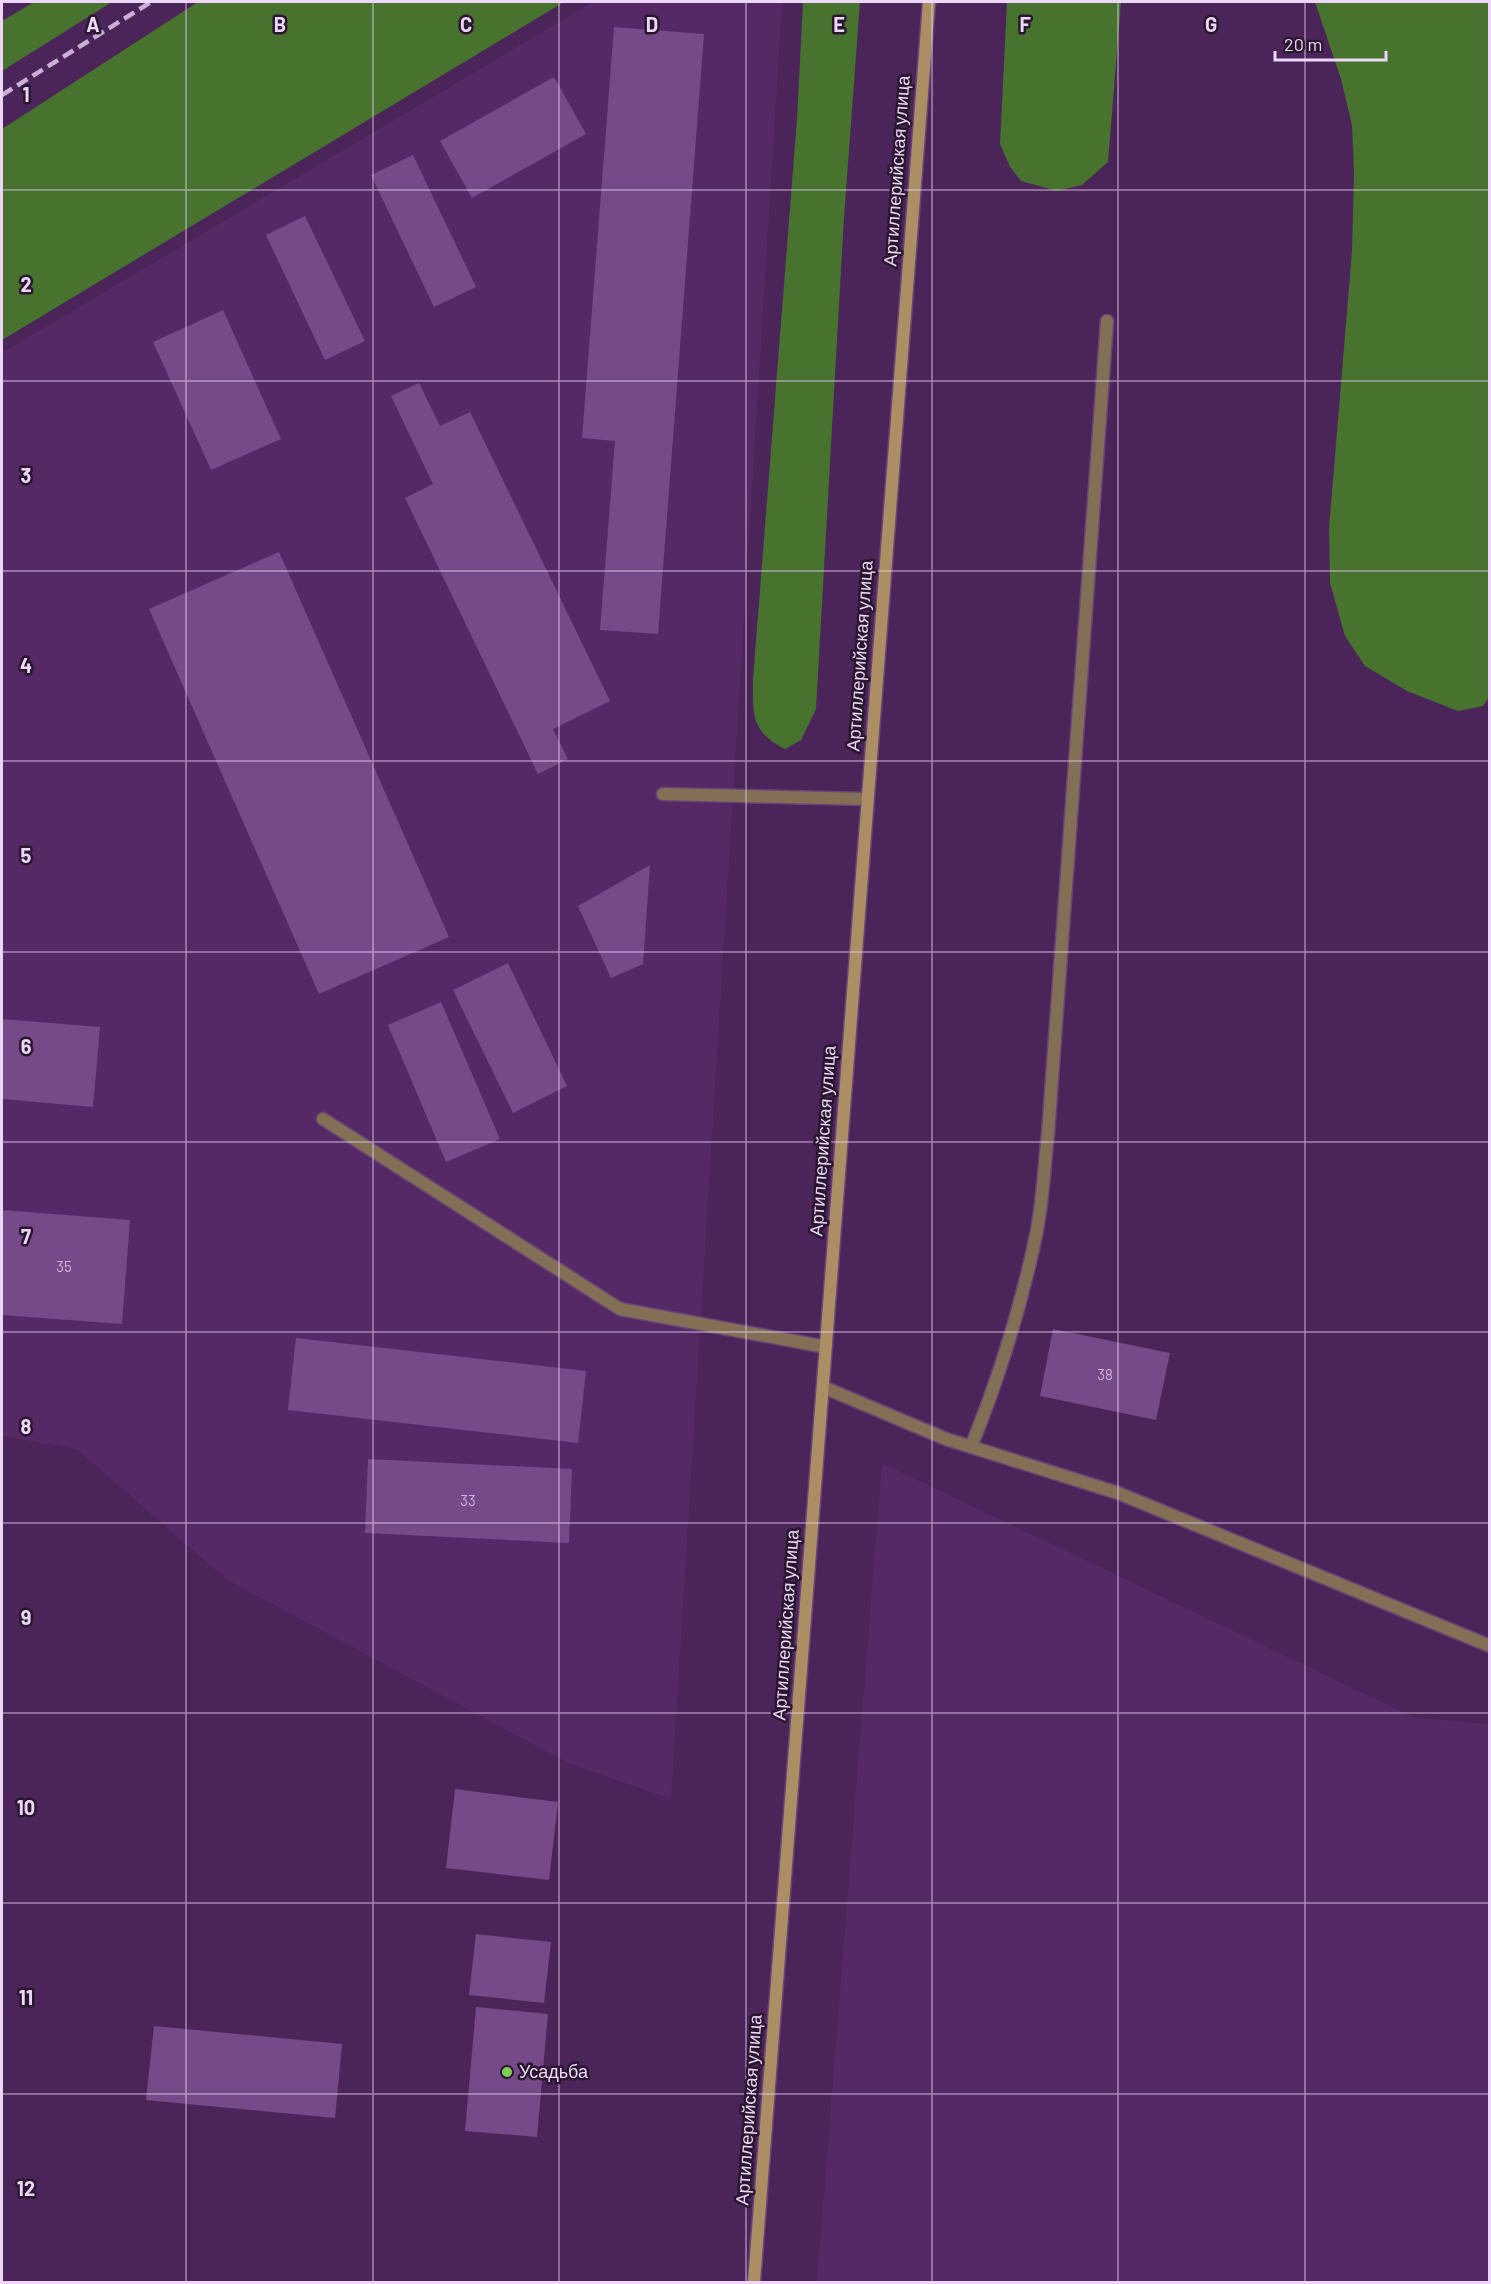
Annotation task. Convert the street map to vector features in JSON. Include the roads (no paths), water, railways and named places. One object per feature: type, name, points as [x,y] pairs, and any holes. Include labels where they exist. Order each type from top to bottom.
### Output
[{"type":"main road","name":"Артиллерийская улица","points":[[754,2283],[929,2]]},
{"type":"lane","points":[[971,1447],[997,1380],[1037,1233],[1048,1134],[1107,321]]},
{"type":"lane","points":[[663,794],[867,799]]},
{"type":"lane","points":[[322,1119],[620,1309],[826,1347]]},
{"type":"lane","points":[[823,1387],[971,1447],[1118,1493],[1490,1646]]},
{"type":"railway","points":[[2,95],[151,2]]},
{"type":"place","name":"Усадьба","points":[[507,2072]]}]
